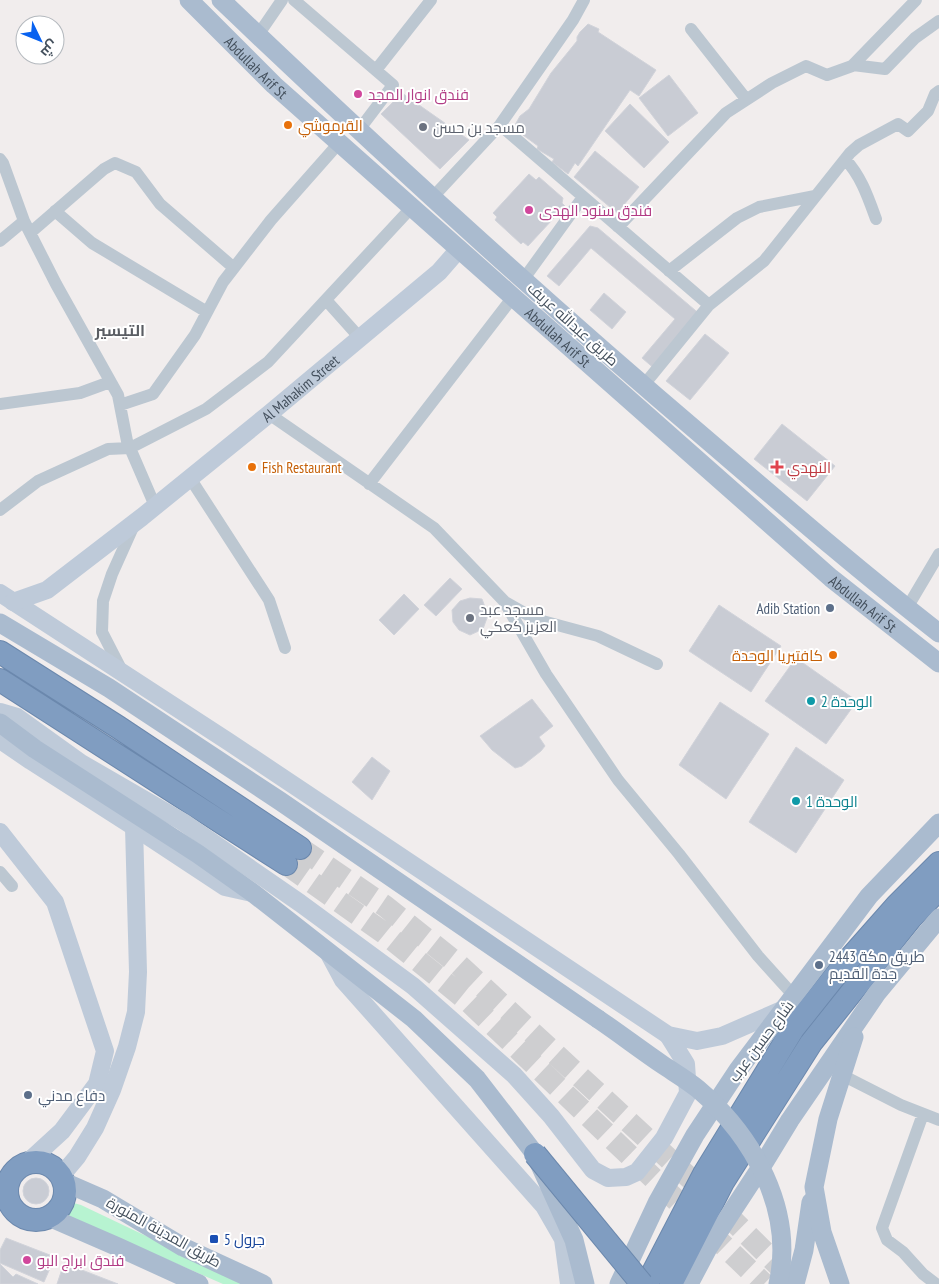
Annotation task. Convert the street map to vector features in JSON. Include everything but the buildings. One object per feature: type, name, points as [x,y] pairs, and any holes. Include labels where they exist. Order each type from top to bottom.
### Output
[{"type":"highway","points":[[0,652],[118,727],[293,856],[0,680]]},
{"type":"highway","points":[[671,1284],[723,1182],[811,1043],[911,918],[931,884],[939,863]]},
{"type":"highway","points":[[647,1284],[704,1174],[793,1029],[843,966],[931,884]]},
{"type":"highway","points":[[536,1154],[642,1284]]},
{"type":"highway","points":[[36,1162],[54,1168],[63,1179],[65,1198],[61,1206],[49,1218],[33,1220],[6,1208],[12,1175],[36,1162]]},
{"type":"main road","name":"Abdullah Arif St","points":[[188,0],[274,84],[339,143],[831,578],[939,663]]},
{"type":"main road","name":"طريق عبدالله عريف","points":[[221,0],[432,198],[643,386],[844,558],[939,633]]},
{"type":"main road","points":[[416,211],[432,198]]},
{"type":"main road","points":[[0,623],[109,688],[280,801],[696,1088],[722,1111],[754,1153],[768,1182],[777,1210],[781,1249],[778,1284]]},
{"type":"main road","points":[[0,723],[35,749],[198,854],[252,893],[414,1019],[477,1079],[536,1154],[574,1240],[586,1284]]},
{"type":"main road","name":"شارع حسين عرب","points":[[619,1284],[657,1203],[695,1134],[738,1070],[868,896],[939,823]]},
{"type":"main road","points":[[688,1284],[708,1248],[790,1120],[861,1016],[877,993],[936,927]]},
{"type":"main road","points":[[795,1284],[804,1250],[814,1187],[828,1119],[861,1016]]},
{"type":"main road","name":"طريق المدينة المنورة","points":[[63,1179],[103,1199],[183,1247],[263,1284]]},
{"type":"main road","points":[[814,1187],[822,1232],[840,1284]]},
{"type":"main road","name":"طريق المدينة المنورة","points":[[49,1218],[199,1284]]},
{"type":"street","points":[[258,35],[282,0]]},
{"type":"street","points":[[294,0],[393,85],[359,130]]},
{"type":"street","points":[[376,70],[430,0]]},
{"type":"street","points":[[432,198],[500,125],[573,20],[584,0]]},
{"type":"street","points":[[618,226],[726,113],[772,83],[806,66],[827,76],[853,65],[916,0]]},
{"type":"street","points":[[853,65],[885,69],[915,38],[939,21]]},
{"type":"street","points":[[691,29],[746,99]]},
{"type":"street","points":[[643,386],[709,305],[764,261],[845,159],[859,145],[898,124],[908,131],[928,111],[935,94],[939,91]]},
{"type":"street","points":[[500,125],[709,305]]},
{"type":"street","points":[[120,405],[153,394],[195,334],[223,282],[271,220],[339,143]]},
{"type":"street","points":[[845,159],[854,168],[862,182],[876,219]]},
{"type":"street","points":[[1,162],[27,227],[118,395],[127,441],[155,506]]},
{"type":"street","points":[[0,241],[55,211],[104,169],[115,163],[136,172],[160,204],[234,268]]},
{"type":"street","points":[[669,271],[737,218],[759,206],[815,196]]},
{"type":"street","points":[[523,280],[584,197]]},
{"type":"street","points":[[55,211],[92,243],[207,312]]},
{"type":"street","points":[[1,507],[38,480],[108,449],[130,448],[206,409],[268,362],[326,300],[416,211]]},
{"type":"street","name":"Al Mahakim Street","points":[[7,597],[48,590],[136,522],[269,414],[439,272],[459,249]]},
{"type":"street","points":[[369,484],[513,297]]},
{"type":"street","points":[[326,300],[360,338]]},
{"type":"street","points":[[0,404],[80,393],[110,382]]},
{"type":"street","points":[[7,597],[668,1035],[698,1041],[722,1036],[789,1003],[758,956],[679,854],[618,780],[546,674],[504,601],[434,528],[269,414]]},
{"type":"street","points":[[190,478],[269,600],[285,648]]},
{"type":"street","points":[[123,674],[102,632],[103,601],[112,574],[136,522]]},
{"type":"street","points":[[907,608],[939,554]]},
{"type":"street","points":[[504,601],[535,619],[598,636],[657,664]]},
{"type":"street","points":[[0,712],[17,717],[81,763],[183,822],[300,903],[413,986],[514,1075],[551,1116],[593,1170],[608,1178],[626,1177],[636,1172],[664,1138],[688,1093],[686,1064],[668,1035]]},
{"type":"street","points":[[0,740],[225,887],[252,893]]},
{"type":"street","points":[[12,1175],[62,1131],[105,1087],[127,1047],[136,1012],[138,972],[134,827]]},
{"type":"street","points":[[0,832],[55,902],[105,1051],[105,1087],[95,1128],[63,1179]]},
{"type":"street","points":[[0,872],[12,886]]},
{"type":"street","points":[[328,952],[343,980],[544,1206],[563,1239],[569,1284]]},
{"type":"street","points":[[842,1075],[901,1105],[939,1120]]},
{"type":"street","points":[[923,1114],[882,1228],[887,1240],[936,1284]]},
{"type":"green space","points":[[70,1202],[81,1205],[247,1284],[223,1284],[65,1215],[65,1209]]},
{"type":"tunnel","points":[[300,848],[385,906],[459,965],[695,1183],[793,1280]]},
{"type":"tunnel","points":[[286,864],[384,933],[469,1002],[764,1284]]},
{"type":"place","name":"فندق انوار المجد","points":[[358,94]]},
{"type":"place","name":"القرموشي","points":[[288,125]]},
{"type":"place","name":"مسجد بن حسن","points":[[423,127]]},
{"type":"place","name":"فندق سنود الهدى","points":[[529,210]]},
{"type":"place","name":"Fish Restaurant","points":[[252,467]]},
{"type":"place","name":"النهدي","points":[[777,467]]},
{"type":"place","name":"Adib Station","points":[[830,608]]},
{"type":"place","name":"مسجد عبد العزيز كعكي","points":[[470,618]]},
{"type":"place","name":"كافتيريا الوحدة","points":[[833,655]]},
{"type":"place","name":"الوحدة 2","points":[[811,701]]},
{"type":"place","name":"الوحدة 1","points":[[796,801]]},
{"type":"place","name":"2443 طريق مكة جدة القديم","points":[[819,965]]},
{"type":"place","name":"دفاع مدني","points":[[28,1095]]},
{"type":"place","name":"جرول 5","points":[[214,1239]]},
{"type":"place","name":"فندق ابراج البو","points":[[27,1260]]},
{"type":"district","name":"التيسير","points":[[120,330]]}]
